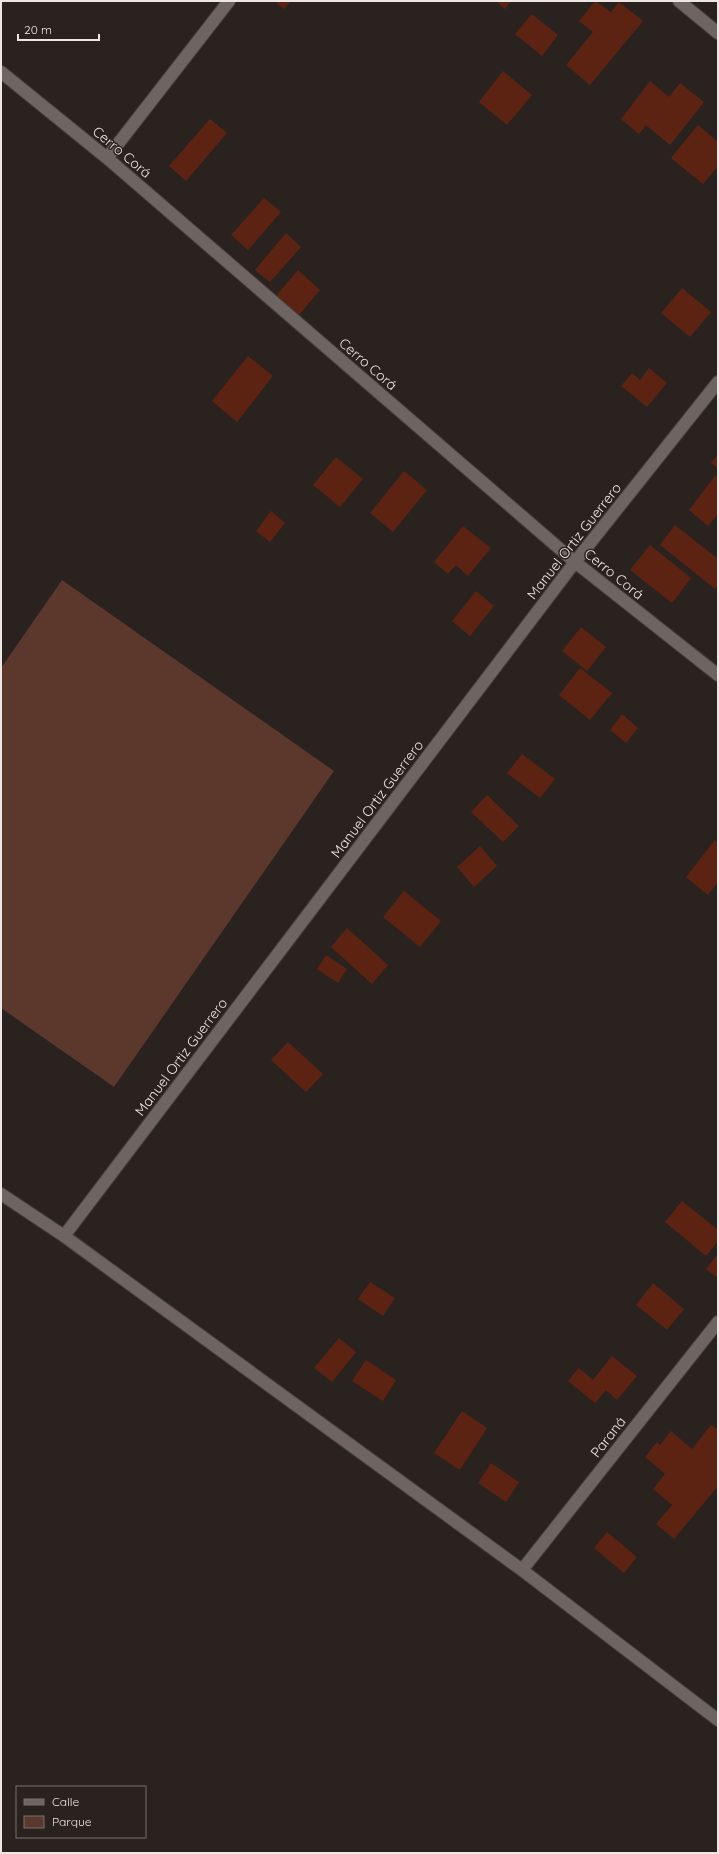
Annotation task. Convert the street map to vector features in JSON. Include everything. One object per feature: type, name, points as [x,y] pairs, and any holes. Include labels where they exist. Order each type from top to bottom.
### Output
[{"type":"street","points":[[107,158],[229,1]]},
{"type":"street","points":[[679,1],[718,33]]},
{"type":"street","name":"Cerro Corá","points":[[1,72],[107,158],[575,562],[718,675]]},
{"type":"street","name":"Manuel Ortiz Guerrero","points":[[64,1236],[575,562],[718,382]]},
{"type":"street","points":[[1,1194],[64,1236],[522,1570],[718,1720]]},
{"type":"street","name":"Paraná","points":[[522,1570],[718,1322]]},
{"type":"green space","points":[[62,580],[334,771],[114,1087],[1,1008],[1,668]]},
{"type":"building","points":[[274,1],[291,1],[284,9]]},
{"type":"building","points":[[496,1],[511,1],[505,9]]},
{"type":"building","points":[[595,1],[611,12],[619,2],[643,21],[590,85],[566,65],[593,32],[579,21]]},
{"type":"building","points":[[532,14],[558,35],[542,56],[515,34]]},
{"type":"building","points":[[503,71],[532,95],[507,125],[479,102]]},
{"type":"building","points":[[650,81],[669,97],[680,83],[704,102],[670,145],[646,125],[639,134],[621,119]]},
{"type":"building","points":[[210,119],[227,133],[186,181],[169,166]]},
{"type":"building","points":[[698,125],[718,142],[718,166],[703,184],[671,158]]},
{"type":"building","points":[[264,198],[281,212],[248,250],[231,235]]},
{"type":"building","points":[[286,233],[301,247],[270,282],[255,270]]},
{"type":"building","points":[[298,270],[320,290],[299,315],[276,296]]},
{"type":"building","points":[[682,288],[711,312],[690,337],[661,313]]},
{"type":"building","points":[[248,356],[273,376],[237,422],[212,401]]},
{"type":"building","points":[[649,368],[667,383],[647,407],[621,386],[632,373],[640,380]]},
{"type":"building","points":[[718,454],[718,468],[711,463]]},
{"type":"building","points":[[336,457],[363,479],[340,507],[313,485]]},
{"type":"building","points":[[404,471],[427,490],[393,532],[370,513]]},
{"type":"building","points":[[715,476],[718,478],[718,514],[708,526],[689,510]]},
{"type":"building","points":[[271,511],[285,523],[270,542],[256,531]]},
{"type":"building","points":[[675,525],[718,559],[718,585],[715,589],[660,545]]},
{"type":"building","points":[[463,526],[491,548],[468,576],[456,565],[448,574],[434,562]]},
{"type":"building","points":[[650,545],[691,578],[672,603],[630,570]]},
{"type":"building","points":[[476,591],[494,606],[470,636],[452,621]]},
{"type":"building","points":[[581,627],[606,647],[587,671],[562,651]]},
{"type":"building","points":[[580,668],[612,693],[590,720],[559,695]]},
{"type":"building","points":[[622,714],[638,728],[626,743],[610,730]]},
{"type":"building","points":[[522,754],[555,779],[540,798],[507,773]]},
{"type":"building","points":[[487,795],[519,826],[503,842],[471,812]]},
{"type":"building","points":[[715,840],[718,843],[718,882],[708,895],[686,877]]},
{"type":"building","points":[[480,846],[497,866],[474,887],[457,867]]},
{"type":"building","points":[[404,891],[441,921],[420,947],[383,917]]},
{"type":"building","points":[[347,928],[388,965],[372,984],[331,947]]},
{"type":"building","points":[[326,955],[347,969],[338,983],[317,969]]},
{"type":"building","points":[[288,1042],[323,1074],[306,1092],[271,1060]]},
{"type":"building","points":[[682,1201],[718,1230],[718,1241],[706,1256],[665,1222]]},
{"type":"building","points":[[716,1256],[718,1258],[718,1278],[706,1269]]},
{"type":"building","points":[[370,1282],[395,1298],[383,1316],[358,1299]]},
{"type":"building","points":[[653,1283],[684,1309],[667,1330],[636,1305]]},
{"type":"building","points":[[339,1338],[356,1352],[332,1382],[314,1368]]},
{"type":"building","points":[[612,1356],[637,1376],[617,1400],[606,1390],[595,1403],[568,1381],[579,1368],[593,1380]]},
{"type":"building","points":[[366,1360],[396,1380],[383,1401],[352,1381]]},
{"type":"building","points":[[462,1411],[487,1428],[460,1470],[434,1453]]},
{"type":"building","points":[[711,1425],[718,1430],[718,1486],[674,1539],[656,1524],[672,1505],[653,1489],[665,1474],[645,1457],[657,1442],[660,1445],[671,1431],[692,1449]]},
{"type":"building","points":[[491,1463],[519,1482],[506,1502],[478,1483]]},
{"type":"building","points":[[607,1532],[637,1557],[624,1573],[594,1548]]}]
